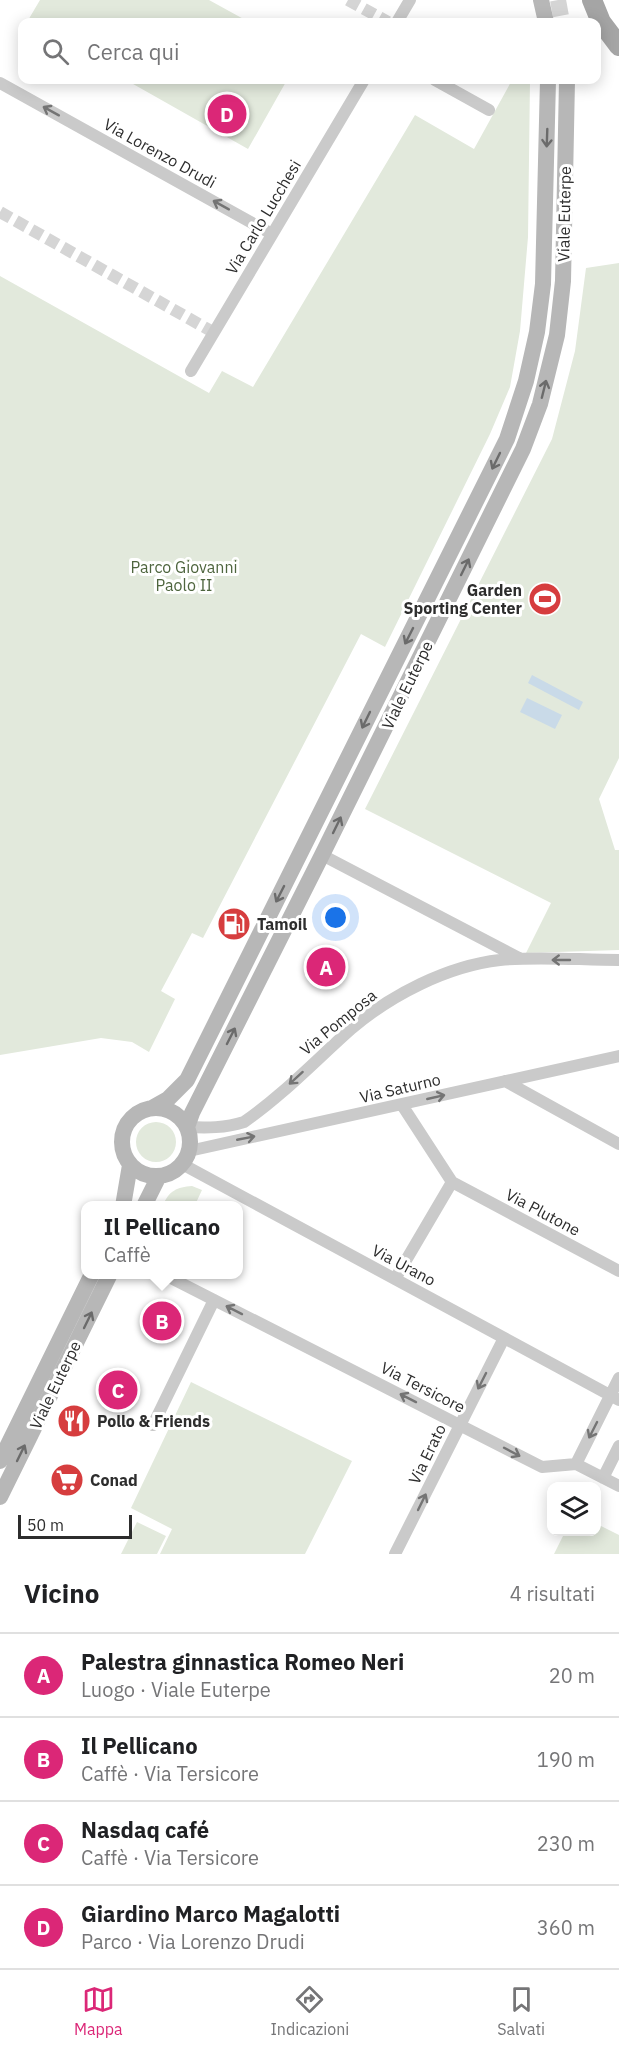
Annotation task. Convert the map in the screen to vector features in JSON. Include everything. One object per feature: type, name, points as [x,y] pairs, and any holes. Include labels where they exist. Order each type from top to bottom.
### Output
[{"type":"main road","points":[[541,0],[545,18]]},
{"type":"main road","points":[[592,0],[599,18]]},
{"type":"main road","points":[[601,22],[619,46]]},
{"type":"main road","name":"Viale Euterpe","points":[[152,1108],[168,1100],[188,1080],[507,439],[526,381],[540,313],[543,284],[548,84]]},
{"type":"main road","name":"Viale Euterpe","points":[[187,1127],[523,449],[540,404],[557,335],[562,281],[567,84]]},
{"type":"main road","points":[[152,1108],[169,1110],[183,1120],[187,1127],[190,1137],[185,1157],[169,1174],[159,1176],[140,1172],[130,1165],[124,1155],[122,1144],[125,1127],[136,1114],[152,1108]]},
{"type":"main road","points":[[124,1201],[130,1165]]},
{"type":"main road","points":[[146,1201],[159,1176]]},
{"type":"main road","name":"Viale Euterpe","points":[[0,1461],[90,1279]]},
{"type":"main road","name":"Viale Euterpe","points":[[0,1497],[108,1279]]},
{"type":"street","points":[[399,18],[410,0]]},
{"type":"street","name":"Via Lorenzo Drudi","points":[[0,83],[272,234]]},
{"type":"street","name":"Via Carlo Lucchesi","points":[[191,371],[362,84]]},
{"type":"street","points":[[442,84],[489,110]]},
{"type":"street","name":"Via Pomposa","points":[[322,855],[522,960]]},
{"type":"street","name":"Via Pomposa","points":[[187,1127],[230,1127],[244,1122],[354,1027],[386,1004],[435,978],[498,960],[619,960]]},
{"type":"street","name":"Via Saturno","points":[[185,1157],[619,1056]]},
{"type":"street","points":[[505,1082],[619,1144]]},
{"type":"street","name":"Via Plutone","points":[[402,1105],[452,1182],[619,1271]]},
{"type":"street","name":"Via Urano","points":[[185,1157],[395,1279],[615,1398]]},
{"type":"street","points":[[395,1279],[452,1182]]},
{"type":"street","name":"Via Tersicore","points":[[172,1279],[542,1467],[576,1464]]},
{"type":"street","points":[[153,1425],[214,1300]]},
{"type":"street","name":"Via Erato","points":[[396,1554],[504,1338]]},
{"type":"street","points":[[619,1378],[615,1398],[576,1464],[619,1486]]},
{"type":"street","points":[[603,1478],[619,1446]]},
{"type":"green space","points":[[40,0],[209,0],[242,18],[29,18]]},
{"type":"green space","points":[[133,84],[285,84],[248,149]]},
{"type":"green space","name":"Parco Giovanni Paolo II","points":[[510,84],[530,84],[528,237],[520,331],[510,387],[490,434],[385,647],[361,634],[203,938],[192,933],[161,991],[175,999],[149,1052],[132,1042],[101,1038],[0,1055],[0,276],[209,393],[222,371],[253,387],[415,115],[474,149]]},
{"type":"green space","name":"Garden Sporting Center","points":[[619,263],[619,758],[599,799],[615,850],[619,850],[619,950],[526,953],[551,903],[365,809],[552,439],[575,351],[586,268]]},
{"type":"green space","points":[[156,1122],[164,1123],[170,1128],[175,1134],[175,1150],[170,1156],[164,1161],[156,1162],[148,1161],[142,1156],[137,1150],[136,1142],[137,1134],[142,1128],[148,1123]]},
{"type":"green space","points":[[192,1186],[202,1190],[197,1201],[165,1201],[168,1196],[182,1187]]},
{"type":"green space","points":[[191,1382],[352,1461],[305,1554],[160,1554],[172,1529],[131,1508]]},
{"type":"green space","points":[[137,1522],[166,1536],[157,1554],[121,1554]]},
{"type":"green space","points":[[601,1526],[619,1535],[619,1554],[554,1554],[563,1536],[601,1536]]},
{"type":"water","points":[[532,675],[583,702],[579,710],[528,683]]},
{"type":"water","points":[[527,698],[562,715],[555,729],[520,712]]},
{"type":"tunnel","points":[[348,0],[381,18]]},
{"type":"tunnel","points":[[558,0],[561,18]]},
{"type":"tunnel","points":[[0,212],[213,332]]},
{"type":"place","name":"Giardino Marco Magalotti","points":[[227,114]]},
{"type":"place","name":"Garden Sporting Center","points":[[545,599]]},
{"type":"place","name":"Tamoil","points":[[234,924]]},
{"type":"place","name":"Palestra ginnastica Romeo Neri","points":[[326,967]]},
{"type":"place","name":"Il Pellicano","points":[[162,1321]]},
{"type":"place","name":"Nasdaq café","points":[[118,1390]]},
{"type":"place","name":"Pollo & Friends","points":[[74,1421]]},
{"type":"place","name":"Conad","points":[[67,1480]]}]
